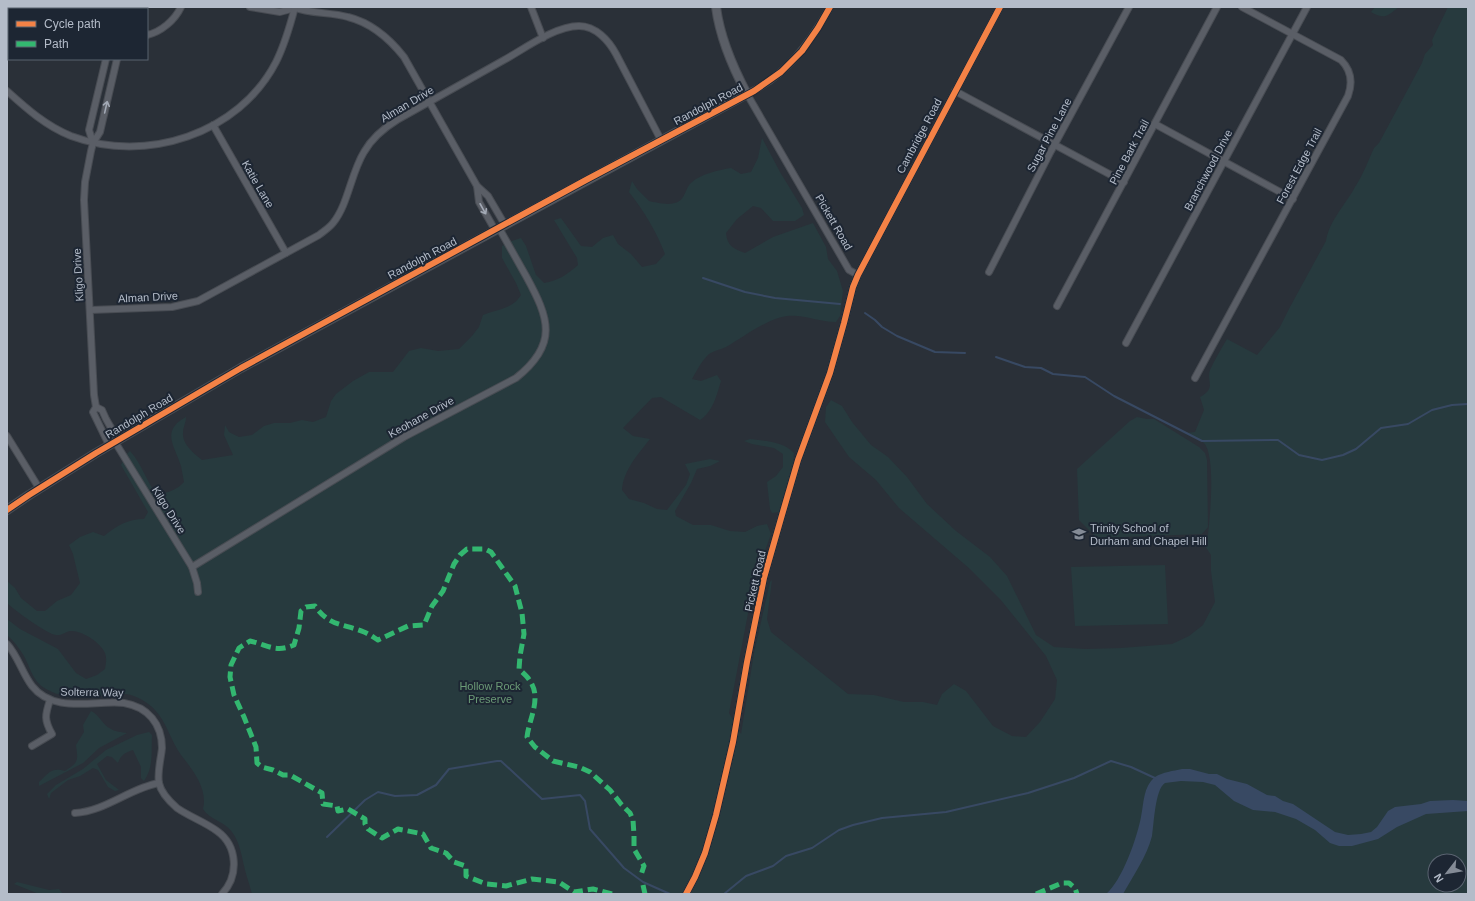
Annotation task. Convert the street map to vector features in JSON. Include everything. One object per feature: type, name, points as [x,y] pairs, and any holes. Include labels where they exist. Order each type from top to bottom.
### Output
[{"type":"street","points":[[148,34],[167,25],[181,7]]},
{"type":"street","name":"Keohane Drive","points":[[250,7],[280,12],[294,7],[348,17],[374,28],[391,41],[404,57],[477,186],[488,196],[499,228]]},
{"type":"street","points":[[7,91],[32,114],[56,129],[71,136],[93,143],[112,146],[148,146],[170,143],[190,136],[213,125],[225,118],[247,100],[276,63],[286,39],[294,7]]},
{"type":"street","points":[[531,7],[543,38]]},
{"type":"street","name":"Pickett Road","points":[[686,894],[705,853],[716,816],[728,761],[734,742],[750,647],[764,578],[798,460],[830,373],[853,287],[858,275],[849,270],[747,94],[724,44],[716,7]]},
{"type":"street","name":"Randolph Road","points":[[7,510],[39,488],[114,442],[248,364],[747,94],[774,77],[796,58],[814,35],[830,7]]},
{"type":"street","name":"Cambridge Road","points":[[858,275],[954,91],[1000,7]]},
{"type":"street","name":"Sugar Pine Lane","points":[[989,272],[1129,7]]},
{"type":"street","name":"Pine Bark Trail","points":[[1057,306],[1217,7]]},
{"type":"street","name":"Forest Edge Trail","points":[[1195,378],[1293,199],[1348,96],[1350,89],[1351,81],[1346,67],[1340,60],[1242,7]]},
{"type":"street","name":"Branchwood Drive","points":[[1126,343],[1307,7]]},
{"type":"street","name":"Alman Drive","points":[[90,310],[172,307],[198,301],[319,235],[333,222],[341,208],[360,160],[369,144],[378,134],[397,120],[543,38],[565,28],[580,26],[588,28],[602,36],[609,43],[661,140]]},
{"type":"street","name":"Kligo Drive","points":[[93,143],[90,130],[106,60]]},
{"type":"street","name":"Kligo Drive","points":[[114,442],[94,417],[93,412],[96,407],[94,396],[84,200],[85,182],[93,143],[100,132],[117,60]]},
{"type":"street","points":[[954,91],[1124,182]]},
{"type":"street","points":[[1155,124],[1293,199]]},
{"type":"street","name":"Katie Lane","points":[[213,125],[286,253]]},
{"type":"street","name":"Keohane Drive","points":[[192,567],[404,437],[516,378],[530,367],[539,354],[545,337],[545,319],[540,302],[499,228],[479,202],[477,186]]},
{"type":"street","points":[[96,407],[102,410],[114,442]]},
{"type":"street","points":[[7,436],[39,488]]},
{"type":"street","name":"Kilgo Drive","points":[[114,442],[192,567],[198,592]]},
{"type":"street","name":"Solterra Way","points":[[7,644],[16,655],[33,687],[50,700],[79,704],[124,703],[136,706],[148,713],[156,722],[161,733],[162,749],[159,783]]},
{"type":"street","points":[[32,746],[52,734],[46,721],[45,713],[50,700]]},
{"type":"street","points":[[75,812],[94,810],[138,790],[159,783],[171,803],[183,812],[218,832],[228,843],[233,858],[233,874],[229,885],[222,894]]},
{"type":"green space","points":[[1375,7],[1399,7],[1389,15],[1380,16],[1371,12]]},
{"type":"green space","name":"Hollow Rock Preserve","points":[[1448,7],[1468,7],[1468,894],[252,894],[235,836],[229,828],[209,816],[203,809],[203,794],[198,780],[181,755],[163,721],[155,710],[142,700],[130,695],[124,694],[71,697],[48,690],[36,680],[22,653],[7,635],[7,619],[20,629],[58,649],[76,673],[86,679],[97,675],[105,669],[105,653],[100,645],[95,641],[75,631],[58,635],[52,634],[16,611],[7,603],[7,581],[15,588],[21,598],[37,611],[45,611],[57,601],[71,595],[80,583],[73,554],[69,545],[80,537],[93,532],[104,536],[122,524],[133,520],[144,519],[148,512],[121,465],[126,455],[130,451],[138,461],[157,495],[164,493],[175,489],[184,482],[181,466],[173,445],[171,433],[178,422],[186,417],[183,431],[184,441],[192,452],[199,458],[202,460],[233,455],[224,435],[225,425],[229,432],[239,437],[252,435],[264,426],[274,423],[290,423],[302,420],[313,422],[326,417],[331,401],[336,394],[353,381],[369,372],[393,372],[409,351],[421,348],[438,351],[459,349],[479,327],[483,315],[509,306],[518,300],[521,295],[502,258],[502,246],[521,238],[526,246],[536,275],[544,283],[554,281],[562,277],[578,265],[577,258],[554,220],[561,218],[581,246],[592,247],[603,238],[613,235],[618,244],[631,254],[642,267],[656,264],[665,254],[658,237],[640,206],[629,192],[632,181],[637,189],[649,201],[667,204],[676,203],[683,197],[690,184],[699,177],[715,171],[731,168],[741,174],[751,172],[758,158],[762,138],[780,172],[802,208],[804,215],[795,221],[773,221],[761,208],[753,206],[737,219],[726,233],[728,241],[734,248],[745,253],[773,237],[813,223],[826,247],[828,259],[837,271],[843,291],[840,316],[836,322],[799,316],[779,318],[763,324],[726,347],[709,354],[692,379],[701,381],[717,375],[721,381],[711,408],[700,420],[661,397],[652,398],[623,428],[633,436],[650,439],[628,469],[622,490],[629,499],[644,503],[657,509],[667,510],[686,485],[690,474],[685,464],[710,459],[720,461],[710,466],[697,469],[675,511],[676,516],[693,525],[711,525],[730,531],[745,532],[757,526],[767,524],[771,534],[754,582],[729,713],[741,734],[754,653],[770,582],[772,580],[767,619],[771,632],[848,694],[874,695],[904,702],[923,702],[937,705],[942,694],[954,684],[966,691],[993,726],[1012,736],[1026,737],[1040,722],[1055,699],[1057,680],[1046,656],[1000,599],[970,569],[899,508],[876,480],[849,457],[825,422],[826,407],[831,400],[842,406],[852,422],[871,445],[888,457],[907,477],[927,504],[956,531],[990,557],[1007,576],[1036,635],[1054,647],[1086,649],[1172,644],[1189,636],[1203,625],[1215,602],[1211,571],[1211,555],[1205,546],[1198,541],[1208,535],[1211,487],[1210,460],[1208,450],[1204,443],[1185,433],[1195,432],[1204,410],[1200,397],[1208,391],[1210,387],[1210,370],[1227,339],[1257,355],[1280,327],[1326,241],[1334,220],[1360,178],[1374,148],[1379,143],[1422,63],[1425,54],[1433,45],[1432,40]]},
{"type":"green space","points":[[1137,417],[1154,419],[1199,447],[1205,453],[1207,460],[1208,527],[1202,534],[1097,538],[1079,520],[1077,469],[1130,421]]},
{"type":"green space","points":[[750,439],[779,444],[790,449],[794,453],[793,465],[779,512],[772,513],[770,509],[767,482],[776,476],[783,467],[783,454],[774,448],[744,441]]},
{"type":"green space","points":[[1165,565],[1168,624],[1075,626],[1071,567]]},
{"type":"green space","points":[[91,711],[97,715],[105,725],[114,731],[127,733],[99,748],[83,763],[39,786],[39,782],[53,770],[65,771],[75,763],[77,758],[76,745],[84,732],[83,725]]},
{"type":"green space","points":[[149,732],[152,735],[151,765],[144,781],[141,778],[141,767],[133,750],[123,755],[118,763],[112,757],[107,756],[97,764],[106,780],[119,790],[115,791],[108,787],[98,770],[93,768],[80,776],[68,780],[51,793],[49,799],[47,794],[56,785],[83,769],[106,750],[137,735]]},
{"type":"green space","points":[[17,882],[49,890],[59,889],[63,894],[39,894],[14,884]]},
{"type":"water","points":[[1182,769],[1217,774],[1227,779],[1247,784],[1267,795],[1275,796],[1283,801],[1293,804],[1335,832],[1348,835],[1371,832],[1377,827],[1388,811],[1395,807],[1421,804],[1430,801],[1453,800],[1468,801],[1468,811],[1426,814],[1397,827],[1378,839],[1352,846],[1339,846],[1330,843],[1315,830],[1296,819],[1275,812],[1253,810],[1234,801],[1215,785],[1203,782],[1181,781],[1165,783],[1159,792],[1157,799],[1152,836],[1147,851],[1123,894],[1106,894],[1118,879],[1128,858],[1139,826],[1146,790],[1151,781],[1158,775]]},
{"type":"waterway","points":[[703,278],[745,292],[775,298],[840,304]]},
{"type":"waterway","points":[[865,313],[882,327],[897,336],[935,352],[965,353]]},
{"type":"waterway","points":[[996,357],[1025,367],[1041,368],[1053,374],[1085,377],[1114,396],[1202,441],[1278,440],[1299,455],[1322,460],[1343,455],[1356,449],[1381,428],[1408,424],[1432,410],[1452,405],[1468,404]]},
{"type":"waterway","points":[[327,837],[365,800],[378,792],[395,796],[417,795],[436,785],[449,769],[501,761],[542,799],[580,795],[585,801],[590,829],[624,868],[643,882],[670,894]]},
{"type":"waterway","points":[[724,894],[746,876],[773,866],[786,856],[812,848],[839,830],[853,825],[882,818],[946,812],[1028,793],[1074,778],[1111,761],[1131,767],[1157,779]]},
{"type":"marked path","points":[[612,894],[593,889],[574,892],[559,882],[532,879],[506,886],[486,884],[466,876],[466,866],[454,862],[446,853],[431,848],[423,834],[398,829],[382,838],[368,829],[365,824],[365,819],[348,809],[338,811],[337,806],[323,804],[322,793],[290,775],[283,775],[262,767],[257,763],[256,747],[234,695],[230,677],[231,665],[239,648],[250,641],[272,648],[282,648],[294,645],[299,628],[301,611],[306,607],[315,606],[326,618],[331,621],[364,632],[378,640],[408,626],[424,625],[432,606],[443,591],[454,564],[460,555],[467,549],[485,549],[491,552],[515,586],[522,613],[524,634],[519,669],[529,680],[535,694],[534,709],[527,737],[535,747],[553,761],[579,767],[590,772],[610,790],[630,813],[633,820],[634,849],[644,866],[641,875]]},
{"type":"marked path","points":[[1036,894],[1062,883],[1069,883],[1075,888],[1077,894]]},
{"type":"marked path","points":[[643,885],[645,894]]},
{"type":"cycle path","points":[[7,510],[96,453],[241,368],[586,180],[754,91],[781,72],[802,51],[830,7]]},
{"type":"cycle path","points":[[686,894],[705,853],[716,815],[733,742],[764,578],[798,460],[830,373],[853,287],[1000,7]]},
{"type":"place","name":"Trinity School of Durham and Chapel Hill","points":[[1079,534]]}]
